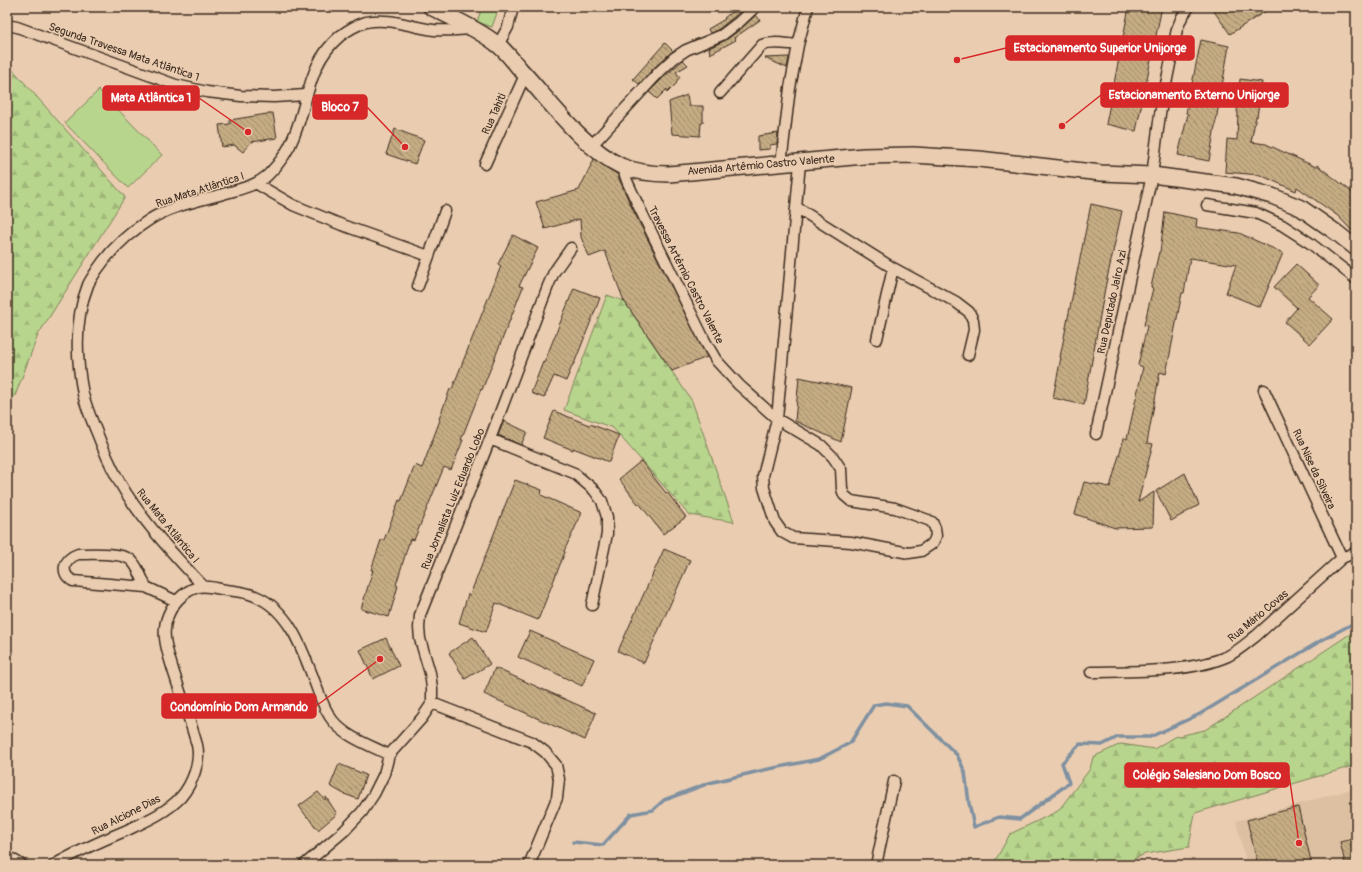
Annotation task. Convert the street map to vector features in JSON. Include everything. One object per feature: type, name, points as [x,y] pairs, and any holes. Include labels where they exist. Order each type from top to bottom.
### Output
[{"type":"main road","name":"Avenida Artêmio Castro Valente","points":[[431,7],[474,29],[498,45],[556,110],[592,145],[605,156],[622,166],[647,172],[669,174],[864,156],[913,156],[979,159],[1101,173],[1152,175],[1236,186],[1272,196],[1301,208],[1356,248]]},
{"type":"street","points":[[498,45],[508,27],[513,7]]},
{"type":"street","points":[[592,145],[659,72],[674,58],[686,50],[722,35],[755,7]]},
{"type":"street","points":[[781,164],[790,88],[798,45],[808,7]]},
{"type":"street","name":"Rua Deputado Jaíro Azi","points":[[1096,434],[1152,175],[1160,114],[1177,29],[1182,17],[1189,7]]},
{"type":"street","name":"Rua Mata Atlântica I","points":[[202,585],[162,542],[125,491],[110,464],[84,396],[78,361],[77,334],[80,308],[89,283],[115,246],[151,218],[174,209],[257,184],[270,174],[285,154],[296,130],[317,64],[324,52],[334,41],[355,26],[366,22],[379,21],[403,23],[431,30],[474,29]]},
{"type":"street","name":"Segunda Travessa Mata Atlântica 1","points":[[7,25],[176,85],[207,92],[241,96],[306,95]]},
{"type":"street","points":[[720,93],[762,45],[776,42],[798,45]]},
{"type":"street","name":"Rua Tahiti","points":[[486,164],[525,75]]},
{"type":"street","name":"Travessa Artêmio Castro Valente","points":[[622,166],[638,205],[705,341],[716,360],[739,385],[777,419],[821,445],[833,457],[841,469],[842,489],[844,495],[851,501],[895,508],[932,522],[935,528],[936,536],[933,543],[921,552],[909,553],[851,542],[793,538],[782,532],[775,522],[764,488],[763,476],[777,419],[800,163]]},
{"type":"street","points":[[257,184],[293,205],[342,225],[429,256]]},
{"type":"street","points":[[1207,205],[1256,213],[1282,225],[1310,243],[1356,279]]},
{"type":"street","points":[[796,207],[893,268],[956,302],[969,312],[973,320],[974,330],[968,355]]},
{"type":"street","points":[[418,286],[445,211]]},
{"type":"street","name":"Rua Jornalista Luiz Eduardo Lobo","points":[[432,703],[430,673],[420,639],[420,615],[554,272],[571,248]]},
{"type":"street","points":[[878,339],[893,268]]},
{"type":"street","name":"Rua Nise da Silveira","points":[[1264,390],[1342,558]]},
{"type":"street","points":[[490,439],[574,473],[594,490],[602,501],[607,517],[607,534],[592,605]]},
{"type":"street","name":"Rua Mário Covas","points":[[1091,672],[1184,667],[1206,664],[1229,655],[1256,636],[1342,558],[1356,552]]},
{"type":"street","points":[[146,587],[131,560],[122,556],[78,554],[67,560],[65,569],[66,575],[68,579],[73,581],[146,587],[176,601]]},
{"type":"street","points":[[202,585],[255,596],[270,605],[284,618],[302,648],[321,700],[326,712],[332,720],[349,736],[389,754]]},
{"type":"street","name":"Rua Alcione Dias","points":[[54,865],[70,855],[147,820],[167,809],[181,797],[190,783],[196,768],[197,748],[164,638],[166,617],[176,601],[187,592],[202,585]]},
{"type":"street","points":[[304,865],[344,831],[362,812],[374,794],[384,774],[389,754],[422,718],[432,703],[532,742],[545,752],[556,765],[559,780],[557,798],[529,865]]},
{"type":"street","points":[[876,865],[894,781]]},
{"type":"street","points":[[7,856],[22,865]]},
{"type":"shaded area","points":[[1356,788],[1356,865],[1247,865],[1236,821]]},
{"type":"green space","points":[[482,7],[499,7],[492,27],[477,22]]},
{"type":"green space","points":[[7,63],[125,197],[38,335],[15,396],[7,403]]},
{"type":"green space","points":[[99,90],[162,155],[128,188],[65,123]]},
{"type":"green space","points":[[607,295],[624,301],[692,401],[734,522],[689,515],[613,428],[564,410]]},
{"type":"green space","points":[[1356,630],[1356,765],[1195,813],[1189,847],[1145,854],[1121,865],[993,865],[1010,834],[1058,811],[1090,769],[1093,757],[1121,744],[1154,749],[1174,737],[1205,730]]},
{"type":"building","points":[[738,7],[746,7],[719,29],[710,33],[708,29],[725,19],[724,18]]},
{"type":"building","points":[[1129,7],[1162,7],[1136,131],[1106,124]]},
{"type":"building","points":[[1211,7],[1272,7],[1230,34]]},
{"type":"building","points":[[756,15],[760,20],[734,38],[736,40],[710,54],[709,48],[726,40]]},
{"type":"building","points":[[1201,40],[1229,46],[1209,161],[1178,155],[1188,114],[1186,113]]},
{"type":"building","points":[[665,43],[673,51],[639,84],[633,79]]},
{"type":"building","points":[[789,57],[787,68],[765,58]]},
{"type":"building","points":[[683,60],[688,65],[676,72],[680,77],[676,82],[677,83],[667,93],[667,89],[657,99],[649,92]]},
{"type":"building","points":[[1240,79],[1262,82],[1257,117],[1256,116],[1251,142],[1266,144],[1316,167],[1317,165],[1356,195],[1356,235],[1338,216],[1297,187],[1296,191],[1260,175],[1225,172],[1227,139],[1237,140],[1237,112]]},
{"type":"building","points":[[687,95],[689,106],[703,106],[703,123],[701,123],[700,136],[672,134],[669,102]]},
{"type":"building","points":[[273,113],[277,138],[251,142],[243,152],[234,145],[222,147],[219,125],[230,124],[230,120]]},
{"type":"building","points":[[395,129],[424,140],[415,164],[386,154]]},
{"type":"building","points":[[778,133],[777,144],[770,145],[770,149],[758,150],[758,136]]},
{"type":"building","points":[[594,159],[617,174],[632,208],[707,357],[672,371],[624,301],[605,251],[589,257],[581,237],[580,219],[545,229],[536,202],[579,190]]},
{"type":"building","points":[[1091,204],[1122,211],[1105,288],[1084,405],[1053,398]]},
{"type":"building","points":[[1165,212],[1197,219],[1196,227],[1239,233],[1283,253],[1260,307],[1226,293],[1236,265],[1190,258],[1184,293],[1182,293],[1166,374],[1160,372],[1147,443],[1153,444],[1138,502],[1154,492],[1153,527],[1115,528],[1075,514],[1084,482],[1110,487],[1124,438],[1127,439],[1143,367],[1138,365],[1147,326],[1144,325],[1153,288],[1151,287],[1160,252]]},
{"type":"building","points":[[513,235],[538,248],[519,286],[523,287],[482,390],[481,389],[451,470],[444,467],[414,540],[410,539],[396,585],[398,586],[389,617],[361,609],[373,570],[371,570],[381,540],[384,540],[399,500],[401,501],[415,465],[422,468],[450,389],[452,389],[501,266],[498,264]]},
{"type":"building","points":[[1296,264],[1319,285],[1308,297],[1333,319],[1310,344],[1285,322],[1297,308],[1274,287]]},
{"type":"building","points":[[574,288],[600,298],[566,381],[554,376],[544,398],[531,393]]},
{"type":"building","points":[[799,377],[852,388],[841,442],[795,421]]},
{"type":"building","points":[[554,411],[619,435],[609,462],[543,438]]},
{"type":"building","points":[[504,421],[527,432],[521,445],[498,435]]},
{"type":"building","points":[[641,461],[686,517],[663,534],[619,479]]},
{"type":"building","points":[[1185,473],[1199,505],[1171,521],[1156,491]]},
{"type":"building","points":[[515,480],[542,490],[541,495],[582,513],[564,551],[565,552],[538,620],[496,603],[486,632],[459,623],[468,594],[470,595]]},
{"type":"building","points":[[664,549],[690,560],[644,663],[618,651]]},
{"type":"building","points":[[530,631],[594,659],[582,686],[518,657]]},
{"type":"building","points":[[473,637],[490,664],[465,679],[449,653]]},
{"type":"building","points":[[386,638],[399,666],[373,679],[360,650]]},
{"type":"building","points":[[495,668],[596,713],[585,740],[484,694]]},
{"type":"building","points":[[339,764],[366,775],[358,799],[344,794],[330,786]]},
{"type":"building","points":[[318,792],[325,800],[326,797],[337,814],[318,830],[299,806]]},
{"type":"building","points":[[1298,807],[1312,865],[1258,865],[1247,820]]},
{"type":"building","points":[[1356,838],[1356,861],[1345,863],[1340,842]]},
{"type":"waterway","points":[[573,842],[603,845],[631,814],[653,810],[664,800],[709,783],[819,759],[850,743],[874,705],[886,703],[907,706],[957,755],[965,772],[974,827],[999,817],[1020,819],[1069,783],[1062,763],[1080,744],[1102,745],[1118,737],[1150,737],[1200,714],[1322,640],[1356,622]]},
{"type":"place","name":"Estacionamento Superior Unijorge","points":[[957,60]]},
{"type":"place","name":"Estacionamento Externo Unijorge","points":[[1062,126]]},
{"type":"place","name":"Mata Atlântica 1","points":[[248,132]]},
{"type":"place","name":"Bloco 7","points":[[405,147]]},
{"type":"place","name":"Condomínio Dom Armando","points":[[380,659]]},
{"type":"place","name":"Colégio Salesiano Dom Bosco","points":[[1299,843]]}]
